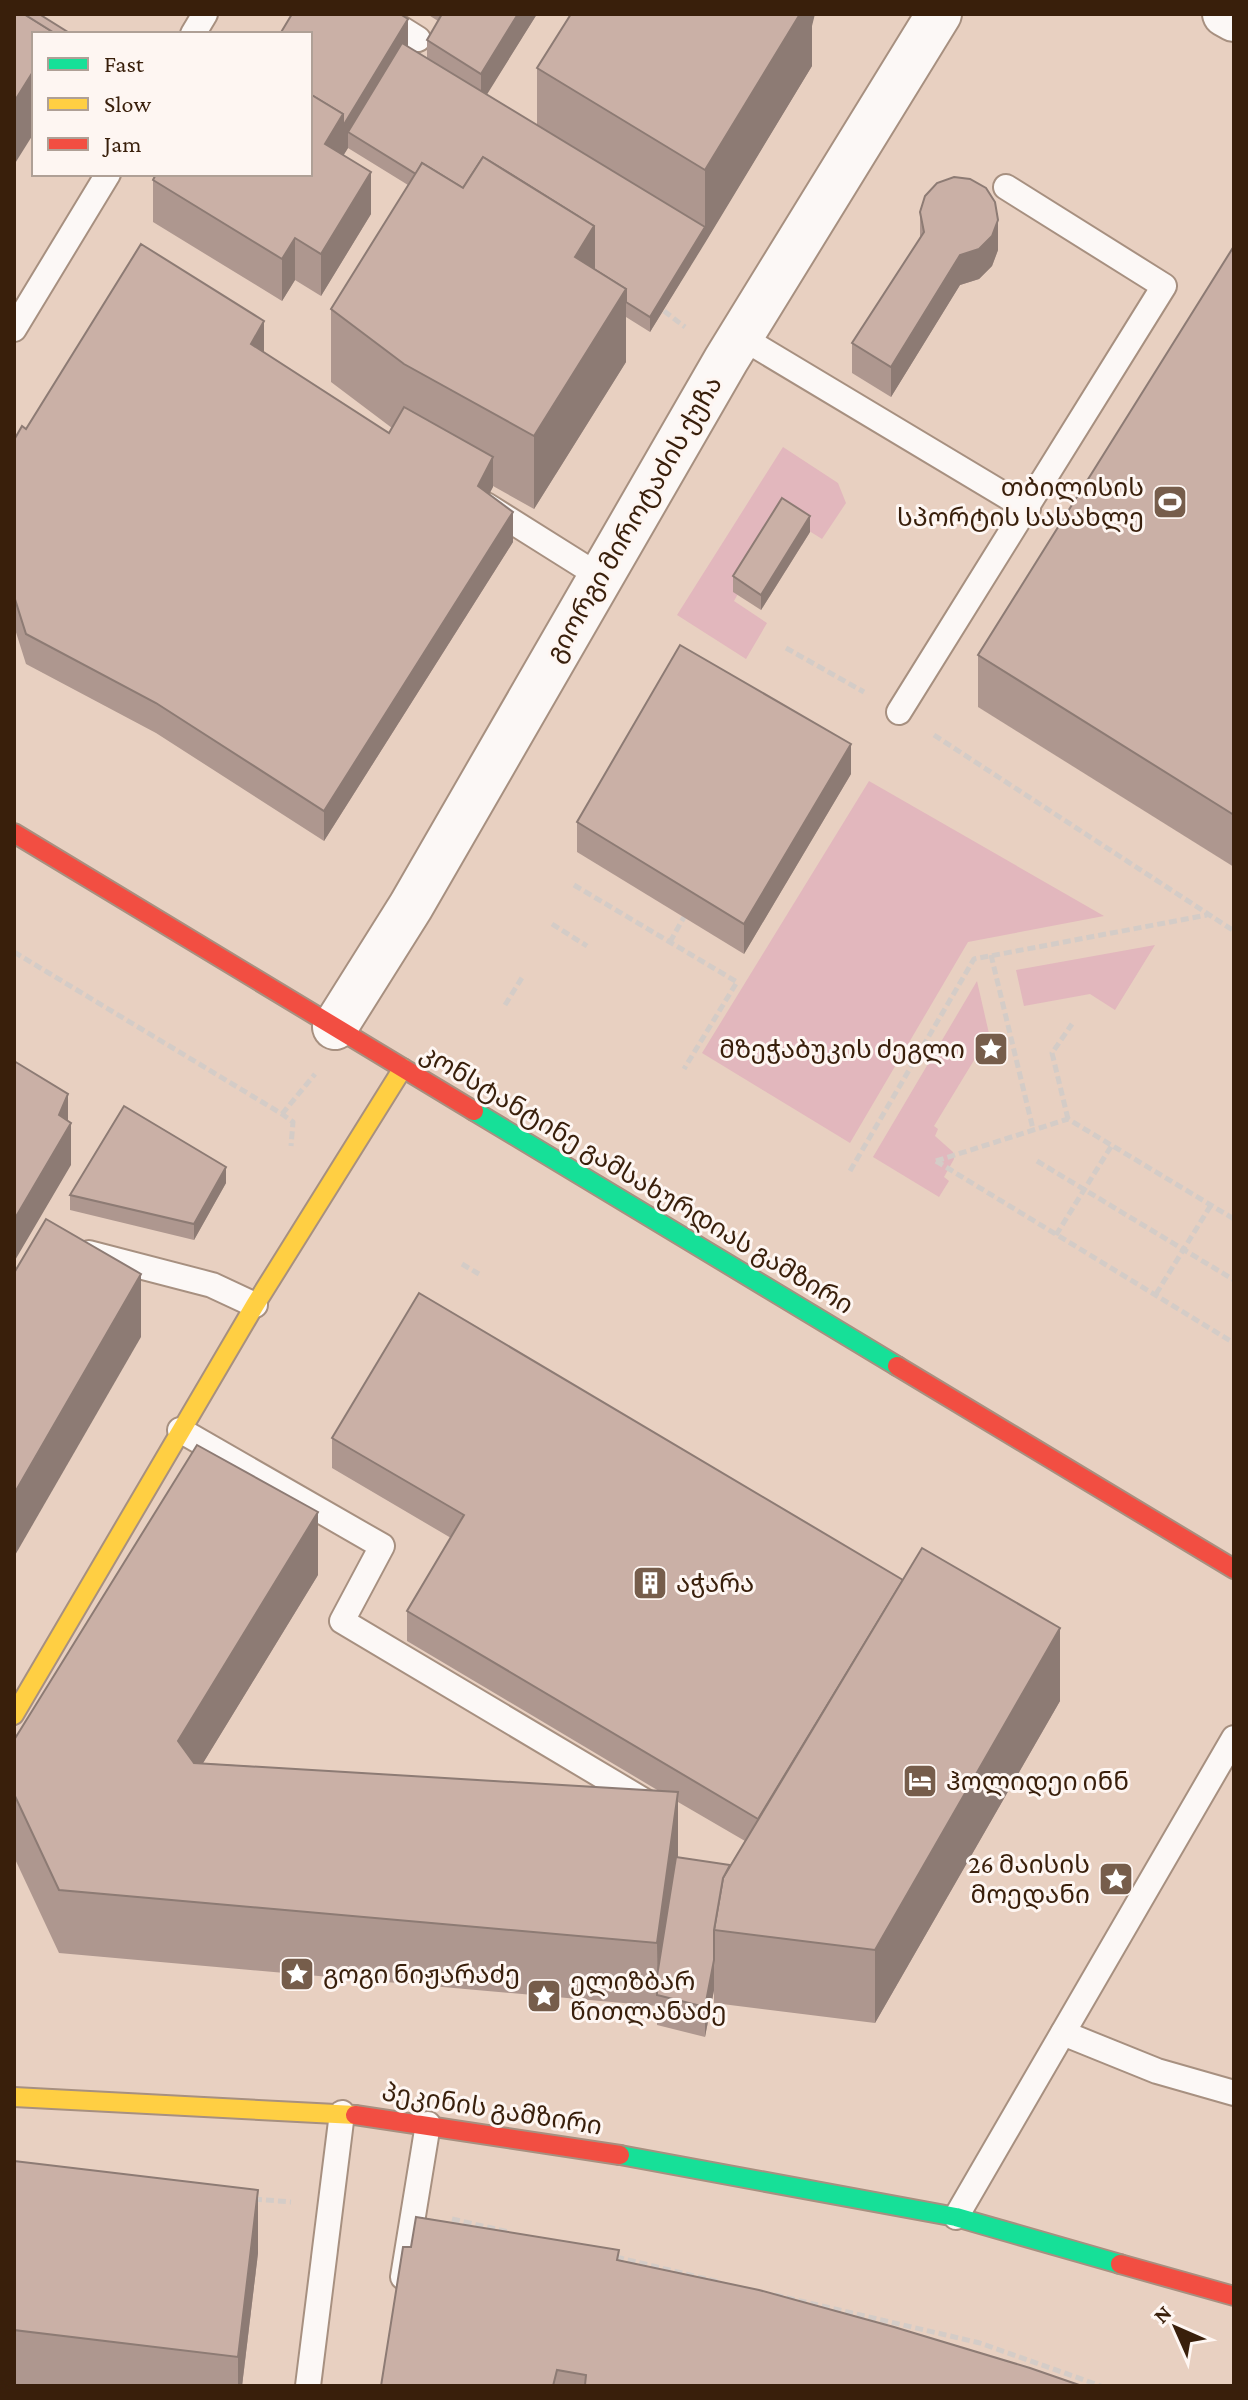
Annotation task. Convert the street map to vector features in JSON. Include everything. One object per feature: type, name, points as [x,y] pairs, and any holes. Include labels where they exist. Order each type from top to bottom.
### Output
[{"type":"main road","name":"კონსტანტინე გამსახურდიას გამზირი","points":[[14,833],[1234,1569]]},
{"type":"main road","points":[[14,1715],[255,1305],[403,1068]]},
{"type":"main road","name":"პეკინის გამზირი","points":[[14,2097],[342,2113],[540,2140],[956,2217]]},
{"type":"main road","points":[[956,2217],[1234,2296]]},
{"type":"street","name":"გიორგი მიროტაძის ქუჩა","points":[[335,1027],[411,906],[599,576],[741,337],[939,14]]},
{"type":"street","points":[[1225,14],[1234,19]]},
{"type":"lane","points":[[194,32],[205,14]]},
{"type":"lane","points":[[378,14],[418,39]]},
{"type":"lane","points":[[14,329],[107,176]]},
{"type":"lane","points":[[899,712],[1164,286],[1006,187]]},
{"type":"lane","points":[[741,337],[1028,509]]},
{"type":"lane","points":[[485,504],[599,576]]},
{"type":"lane","points":[[67,1253],[77,1250],[212,1285],[255,1305]]},
{"type":"lane","points":[[180,1430],[382,1546],[342,1621],[670,1816]]},
{"type":"lane","points":[[956,2217],[1234,1738]]},
{"type":"lane","points":[[1063,2033],[1157,2071],[1234,2093]]},
{"type":"lane","points":[[308,2386],[342,2113]]},
{"type":"lane","points":[[400,2296],[428,2124]]},
{"type":"path","points":[[786,648],[899,712],[1234,931]]},
{"type":"path","points":[[574,885],[737,982],[684,1069]]},
{"type":"path","points":[[850,1171],[974,959],[1207,915]]},
{"type":"path","points":[[670,942],[684,917]]},
{"type":"path","points":[[552,924],[587,946]]},
{"type":"path","points":[[14,952],[293,1122],[288,1157]]},
{"type":"path","points":[[991,955],[1033,1129]]},
{"type":"path","points":[[505,1005],[523,976]]},
{"type":"path","points":[[1072,1024],[1052,1053],[1068,1119],[1234,1219]]},
{"type":"path","points":[[1068,1119],[936,1161],[1234,1343]]},
{"type":"path","points":[[1056,1235],[1112,1145]]},
{"type":"path","points":[[1037,1161],[1234,1280]]},
{"type":"path","points":[[1156,1294],[1211,1205]]},
{"type":"path","points":[[462,1264],[479,1274]]},
{"type":"path","points":[[253,2199],[333,2204]]},
{"type":"path","points":[[414,2210],[521,2235]]},
{"type":"path","points":[[613,2257],[720,2282]]},
{"type":"path","points":[[766,2293],[980,2343],[1101,2386]]},
{"type":"shaded area","points":[[783,447],[838,483],[846,503],[822,539],[782,514],[734,601],[767,623],[746,659],[677,615]]},
{"type":"shaded area","points":[[869,781],[1104,916],[968,942],[850,1143],[702,1053]]},
{"type":"shaded area","points":[[1155,945],[1115,1010],[1090,994],[1024,1006],[1016,970]]},
{"type":"shaded area","points":[[977,981],[990,1038],[977,1042],[979,1052],[934,1126],[938,1129],[935,1136],[953,1152],[954,1159],[944,1177],[949,1181],[939,1197],[873,1157]]},
{"type":"building","points":[[14,14],[24,14],[53,32],[32,32],[32,73],[14,102]]},
{"type":"building","points":[[24,14],[39,14],[68,32],[53,32]]},
{"type":"building","points":[[292,14],[400,14],[408,19],[343,126],[343,114],[312,95],[312,32],[281,32]]},
{"type":"building","points":[[442,14],[518,14],[481,74],[427,40]]},
{"type":"building","points":[[571,14],[800,14],[705,170],[537,68]]},
{"type":"building","points":[[402,43],[705,227],[650,317],[626,302],[626,289],[594,269],[594,226],[483,157],[463,188],[422,163],[416,174],[348,132]]},
{"type":"building","points":[[312,95],[343,114],[325,144],[371,172],[321,254],[295,238],[282,259],[153,180],[155,176],[312,176]]},
{"type":"building","points":[[483,157],[594,226],[575,257],[626,289],[534,436],[404,364],[331,309],[422,163],[463,188]]},
{"type":"building","points":[[954,177],[970,179],[986,188],[995,202],[998,220],[992,236],[979,249],[960,255],[891,367],[852,343],[924,232],[920,212],[925,196],[937,183]]},
{"type":"building","points":[[141,244],[264,321],[251,344],[389,433],[404,407],[493,457],[478,486],[513,512],[324,811],[156,703],[26,634],[14,596],[14,440],[22,426],[26,429]]},
{"type":"building","name":"თბილისის სპორტის სასახლე","points":[[1234,246],[1234,815],[978,655]]},
{"type":"building","points":[[782,498],[810,516],[761,595],[733,576]]},
{"type":"building","points":[[680,645],[851,744],[744,924],[577,822]]},
{"type":"building","points":[[14,1061],[68,1094],[59,1115],[71,1123],[14,1220]]},
{"type":"building","points":[[124,1106],[226,1167],[194,1224],[70,1195]]},
{"type":"building","points":[[46,1219],[141,1274],[14,1494],[14,1273]]},
{"type":"building","name":"აჭარა","points":[[419,1293],[903,1580],[758,1819],[407,1611],[464,1515],[332,1438]]},
{"type":"building","points":[[197,1445],[318,1512],[178,1741],[194,1763],[678,1792],[657,1943],[59,1890],[14,1794],[14,1740]]},
{"type":"building","name":"ჰოლიდეი ინნ","points":[[922,1548],[1060,1628],[875,1950],[714,1930],[723,1878]]},
{"type":"building","points":[[676,1857],[730,1865],[723,1878],[714,1930],[714,1960],[705,2007],[657,1995],[657,1976]]},
{"type":"building","points":[[14,2161],[258,2190],[238,2357],[14,2330]]},
{"type":"building","points":[[416,2217],[619,2250],[617,2260],[759,2290],[894,2327],[1082,2386],[595,2386],[585,2385],[586,2375],[557,2370],[553,2386],[381,2386],[403,2247],[411,2247]]},
{"type":"traffic: fast","points":[[474,1111],[897,1366]]},
{"type":"traffic: fast","points":[[620,2155],[956,2217],[1120,2264]]},
{"type":"traffic: slow","points":[[14,1715],[255,1305],[403,1068]]},
{"type":"traffic: slow","points":[[14,2097],[355,2115]]},
{"type":"traffic: jam","points":[[14,833],[474,1111]]},
{"type":"traffic: jam","points":[[897,1366],[1234,1569]]},
{"type":"traffic: jam","points":[[355,2115],[620,2155]]},
{"type":"traffic: jam","points":[[1120,2264],[1234,2296]]},
{"type":"place","name":"თბილისის სპორტის სასახლე","points":[[1170,502]]},
{"type":"place","name":"მზეჭაბუკის ძეგლი","points":[[991,1049]]},
{"type":"place","name":"აჭარა","points":[[650,1583]]},
{"type":"place","name":"ჰოლიდეი ინნ","points":[[920,1781]]},
{"type":"place","name":"26 მაისის მოედანი","points":[[1116,1879]]},
{"type":"place","name":"გოგი ნიჟარაძე","points":[[297,1974]]},
{"type":"place","name":"ელიზბარ წითლანაძე","points":[[544,1996]]}]
